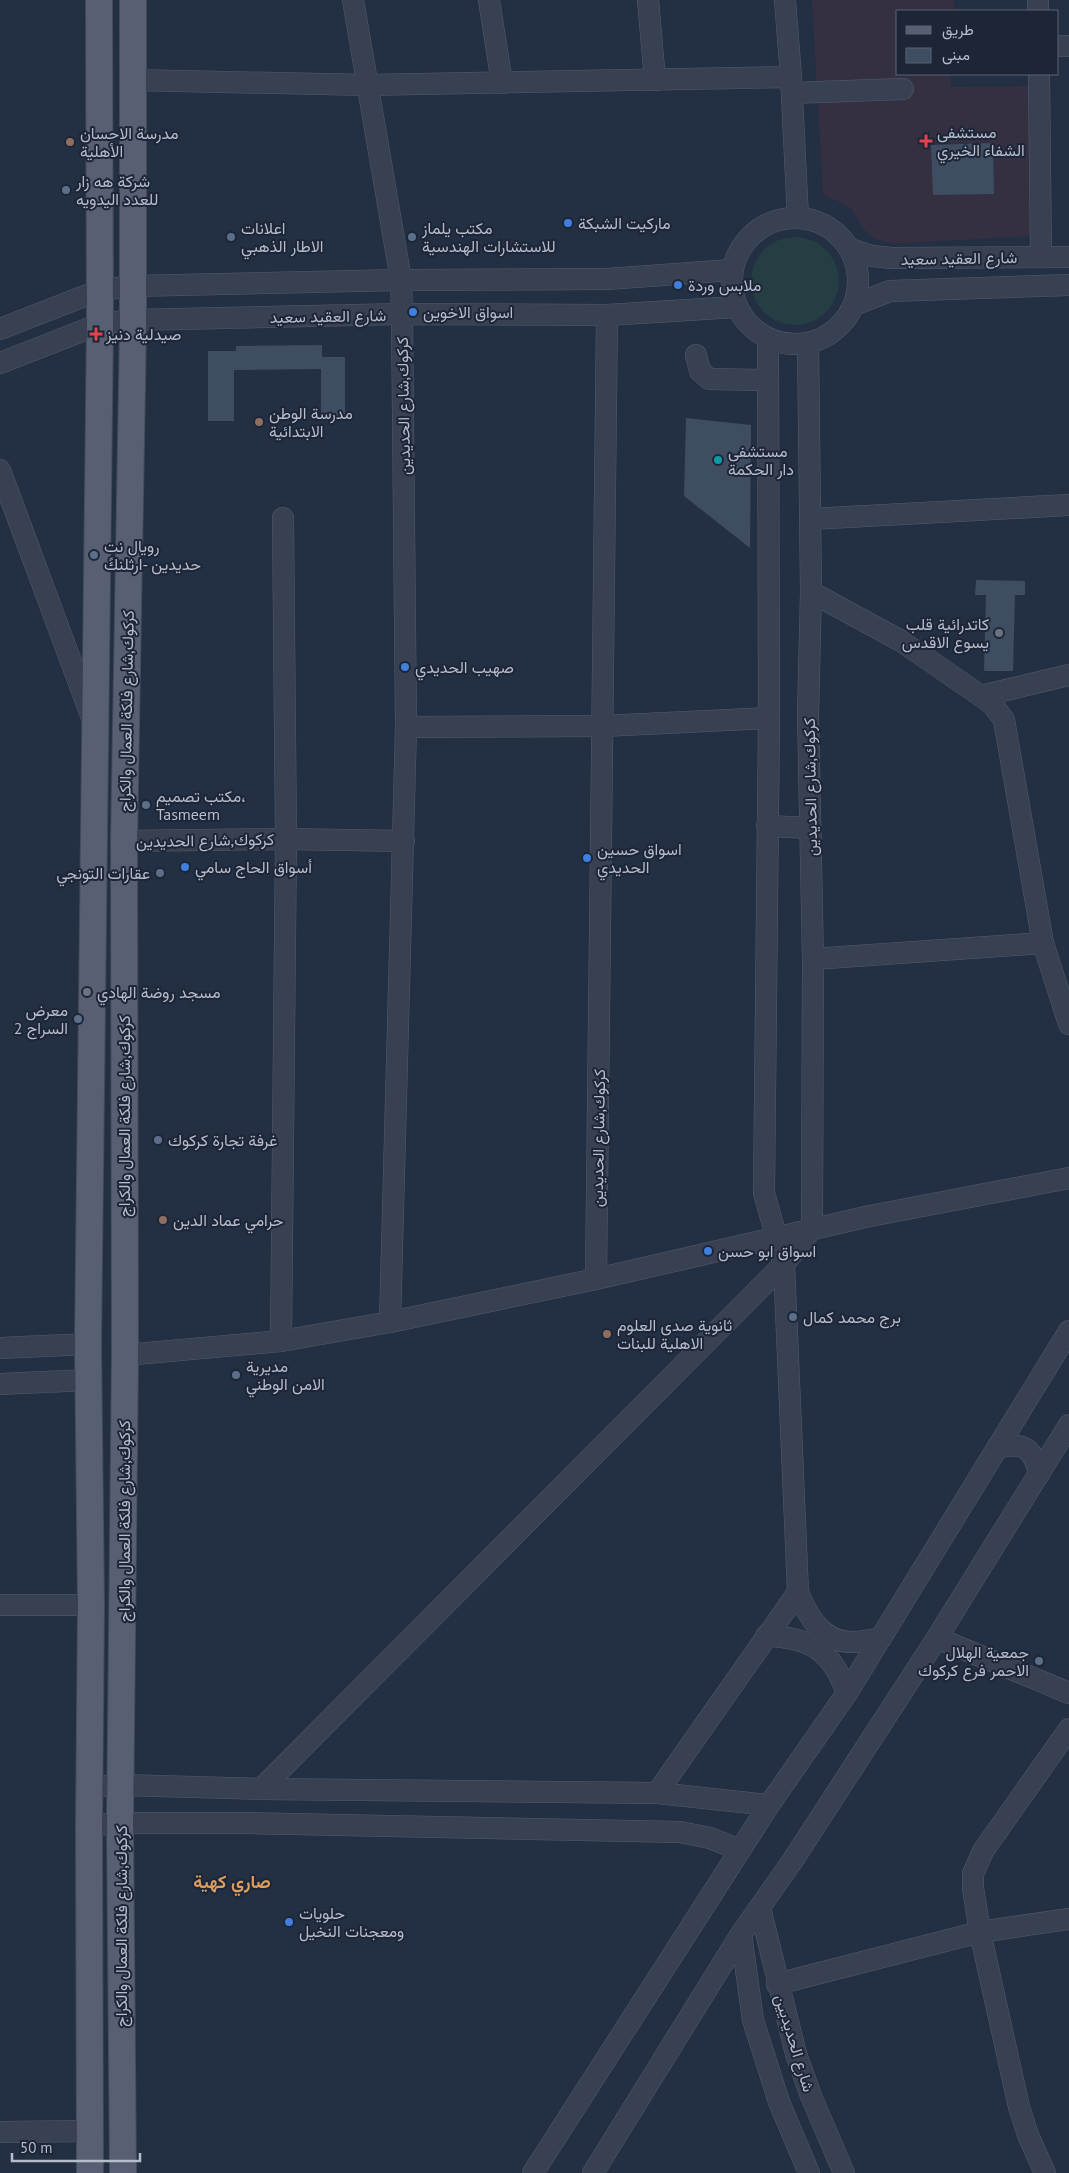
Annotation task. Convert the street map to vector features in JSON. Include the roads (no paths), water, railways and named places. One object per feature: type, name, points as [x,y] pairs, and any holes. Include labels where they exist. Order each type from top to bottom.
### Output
[{"type":"main road","name":"كركوك,شارع فلكة العمال والكراج","points":[[90,2173],[89,1826],[91,1605],[88,1344],[100,324],[99,0]]},
{"type":"main road","name":"كركوك,شارع فلكة العمال والكراج","points":[[123,2173],[120,1823],[125,1355],[124,841],[133,320],[133,0]]},
{"type":"street","name":"كركوك,شارع الحديدين","points":[[353,0],[401,280],[402,314],[406,727],[390,1322]]},
{"type":"street","points":[[489,0],[502,83]]},
{"type":"street","points":[[648,0],[655,80]]},
{"type":"street","points":[[785,0],[792,85],[798,218]]},
{"type":"street","points":[[1039,75],[1041,257]]},
{"type":"street","points":[[133,80],[367,85],[655,80],[903,89]]},
{"type":"street","points":[[798,218],[818,222],[837,233],[850,249],[858,269],[859,287],[854,305],[847,319],[823,339],[808,344],[788,345],[768,340],[744,320],[736,307],[732,289],[732,270],[738,253],[748,238],[763,226],[780,220],[798,218]]},
{"type":"street","name":"شارع العقيد سعيد","points":[[850,249],[892,258],[1069,257]]},
{"type":"street","name":"شارع العقيد سعيد","points":[[0,329],[100,290],[133,286],[401,280],[607,279],[732,270]]},
{"type":"street","name":"شارع العقيد سعيد","points":[[854,305],[890,292],[1069,285]]},
{"type":"street","name":"شارع العقيد سعيد","points":[[0,363],[100,324],[133,320],[402,314],[607,315],[736,307]]},
{"type":"street","name":"كركوك,شارع الحديدين","points":[[596,1279],[607,315]]},
{"type":"street","points":[[768,340],[769,718],[764,1193],[784,1264],[798,1592],[814,1623],[836,1640],[853,1642],[881,1638]]},
{"type":"street","name":"كركوك,شارع الحديدين","points":[[808,344],[811,518],[808,715],[813,959],[812,1230]]},
{"type":"street","points":[[696,355],[700,371],[708,379],[768,380]]},
{"type":"street","points":[[0,470],[96,730]]},
{"type":"street","points":[[811,518],[1069,505]]},
{"type":"street","name":"كركوك,شارع الحديدين","points":[[282,1341],[286,839],[283,518]]},
{"type":"street","points":[[811,592],[901,641],[981,696],[993,706],[1004,720],[1043,943],[1069,1024]]},
{"type":"street","points":[[981,696],[1058,676],[1069,675]]},
{"type":"street","points":[[406,727],[603,726],[769,718]]},
{"type":"street","points":[[768,826],[810,828]]},
{"type":"street","name":"كركوك,شارع الحديدين","points":[[124,841],[286,839],[404,841]]},
{"type":"street","points":[[813,959],[1043,943]]},
{"type":"street","points":[[125,1355],[282,1341],[390,1322],[596,1279],[870,1216],[1069,1178]]},
{"type":"street","points":[[261,1789],[784,1264],[812,1230]]},
{"type":"street","points":[[533,2173],[769,1805],[848,1693],[1069,1331]]},
{"type":"street","points":[[0,1348],[88,1344]]},
{"type":"street","points":[[0,1384],[88,1380]]},
{"type":"street","points":[[593,2173],[741,1934],[793,1860],[937,1638],[1069,1425]]},
{"type":"street","points":[[997,1448],[1016,1445],[1027,1449],[1035,1461],[1038,1474]]},
{"type":"street","points":[[657,1793],[798,1592]]},
{"type":"street","points":[[0,1605],[91,1605]]},
{"type":"street","points":[[766,1636],[798,1639],[812,1644],[823,1652],[835,1665],[848,1693]]},
{"type":"street","points":[[937,1638],[1069,1693]]},
{"type":"street","points":[[1045,2173],[1028,2135],[1019,2108],[980,1932],[973,1888],[977,1862],[983,1851],[1069,1729]]},
{"type":"street","points":[[90,1787],[121,1785],[261,1789],[657,1793],[769,1805]]},
{"type":"street","points":[[89,1826],[120,1823],[256,1823],[680,1832],[710,1838],[740,1850]]},
{"type":"street","name":"شارع الحديديين","points":[[760,1908],[768,1935],[777,1984],[796,2054],[810,2096],[844,2173]]},
{"type":"street","points":[[777,1984],[980,1932],[1069,1919]]},
{"type":"street","name":"شارع الحديديين","points":[[741,1934],[755,2029],[779,2102],[809,2173]]},
{"type":"street","points":[[0,2132],[90,2131]]},
{"type":"place","name":"مستشفى الشفاء الخيري","points":[[926,141]]},
{"type":"place","name":"مدرسة الاحسان الأهلية","points":[[70,142]]},
{"type":"place","name":"شركة هه زار للعدد اليدويه","points":[[66,190]]},
{"type":"place","name":"ماركيت الشبكة","points":[[568,223]]},
{"type":"place","name":"اعلانات الاطار الذهبي","points":[[231,237]]},
{"type":"place","name":"مكتب يلماز للاستشارات الهندسية","points":[[412,237]]},
{"type":"place","name":"ملابس وردة","points":[[678,285]]},
{"type":"place","name":"اسواق الاخوين","points":[[413,312]]},
{"type":"place","name":"صيدلية دنيز","points":[[96,334]]},
{"type":"place","name":"مدرسة الوطن الابتدائية","points":[[259,422]]},
{"type":"place","name":"مستشفى دار الحكمة","points":[[718,460]]},
{"type":"place","name":"رويال نت حديدين -ارثلنكً","points":[[94,555]]},
{"type":"place","name":"كاتدرائية قلب يسوع الاقدس","points":[[999,633]]},
{"type":"place","name":"صهيب الحديدي","points":[[405,667]]},
{"type":"place","name":"مكتب تصميم، Tasmeem","points":[[146,805]]},
{"type":"place","name":"اسواق حسين الحديدي","points":[[587,858]]},
{"type":"place","name":"أسواق الحاج سامي","points":[[185,867]]},
{"type":"place","name":"عقارات التونجي","points":[[160,873]]},
{"type":"place","name":"مسجد روضة الهادي","points":[[87,992]]},
{"type":"place","name":"معرض السراج 2","points":[[78,1019]]},
{"type":"place","name":"غرفة تجارة كركوك","points":[[158,1140]]},
{"type":"place","name":"حرامي عماد الدين","points":[[163,1220]]},
{"type":"place","name":"اسواق ابو حسن","points":[[708,1251]]},
{"type":"place","name":"برج محمد كمال","points":[[793,1317]]},
{"type":"place","name":"ثانوية صدى العلوم الاهلية للبنات","points":[[607,1334]]},
{"type":"place","name":"مديرية الامن الوطني","points":[[236,1375]]},
{"type":"place","name":"جمعية الهلال الاحمر فرع كركوك","points":[[1039,1661]]},
{"type":"place","name":"حلويات ومعجنات النخيل","points":[[289,1922]]},
{"type":"district","name":"صاري كهية","points":[[232,1882]]}]
